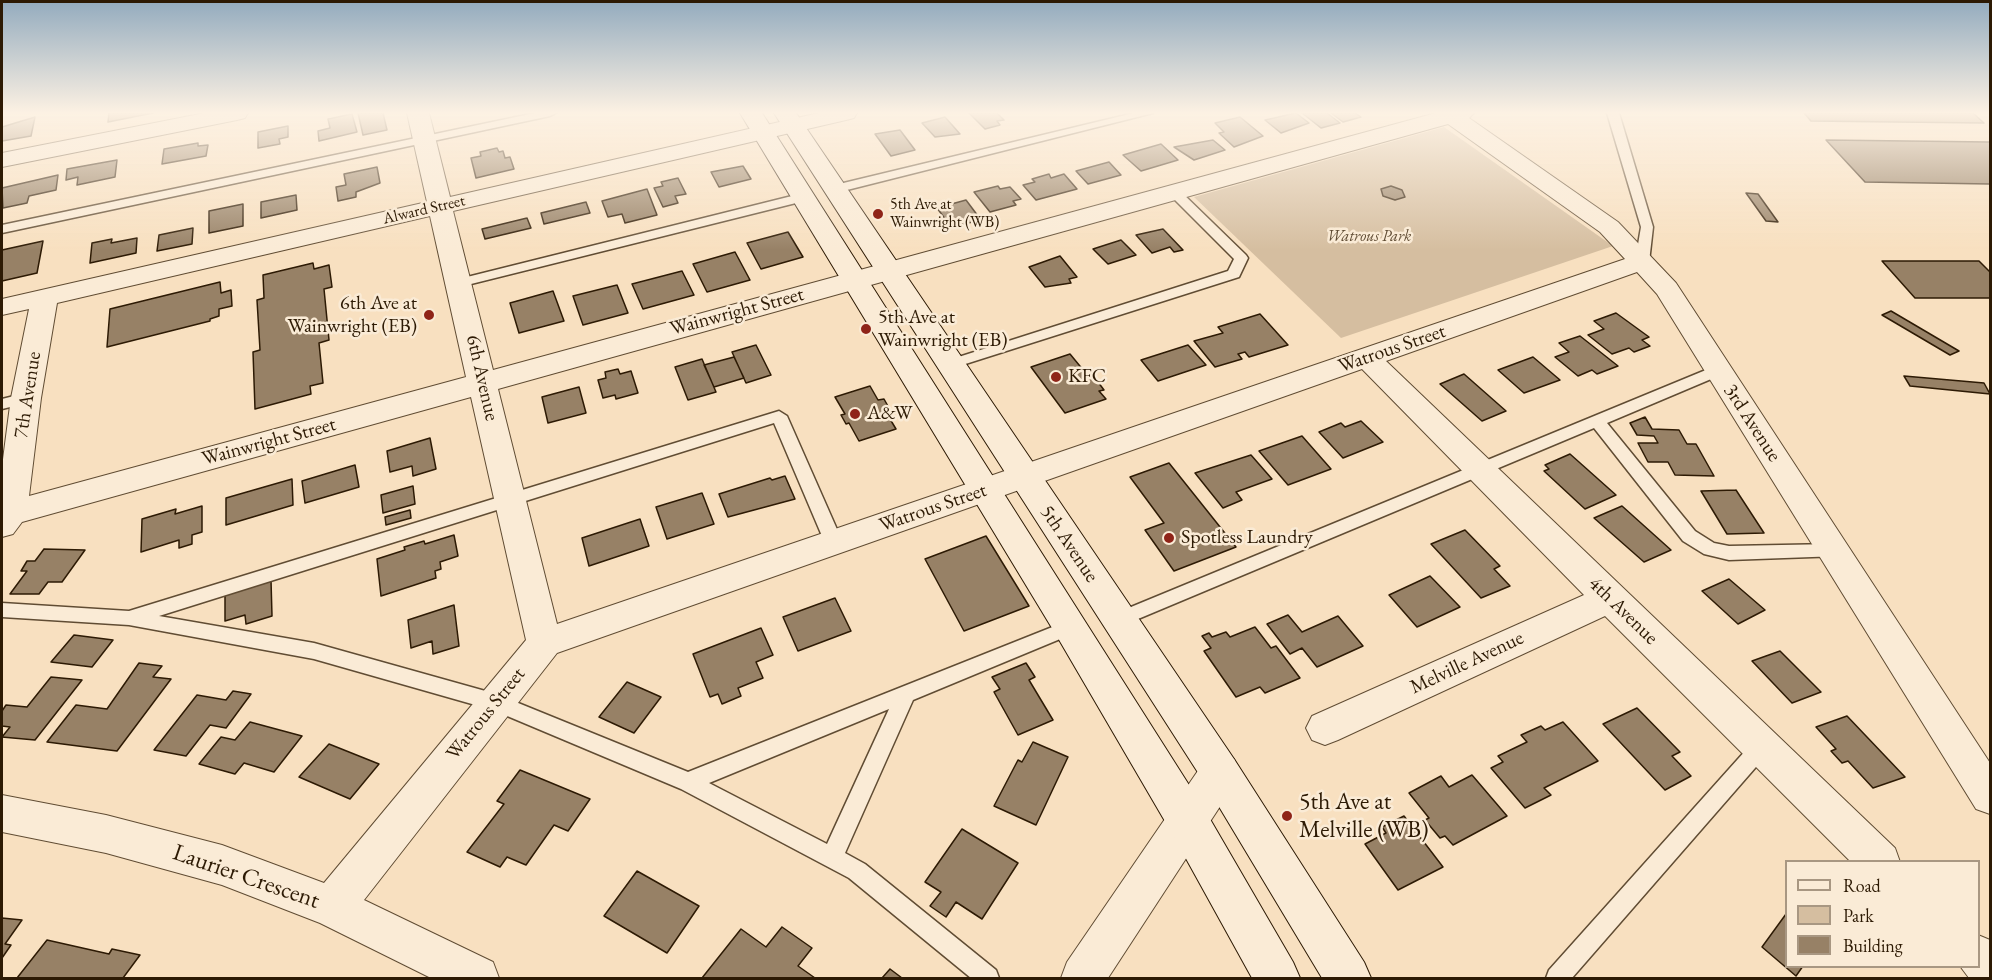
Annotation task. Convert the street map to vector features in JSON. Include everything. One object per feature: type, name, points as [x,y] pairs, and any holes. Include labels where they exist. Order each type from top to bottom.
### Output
[{"type":"main road","name":"5th Avenue","points":[[780,159],[857,279],[1071,627],[1188,821],[1276,978]]},
{"type":"main road","name":"5th Avenue","points":[[816,159],[1220,772],[1348,978]]},
{"type":"street","name":"6th Avenue","points":[[430,159],[544,643]]},
{"type":"street","name":"Alward Street","points":[[2,307],[440,206],[618,159]]},
{"type":"street","name":"Wainwright Street","points":[[7,519],[483,382],[1293,159]]},
{"type":"street","name":"3rd Avenue","points":[[1515,159],[1609,227],[1667,289],[1990,796]]},
{"type":"street","name":"Watrous Street","points":[[332,907],[544,643],[1642,262]]},
{"type":"street","name":"7th Avenue","points":[[7,519],[14,401],[45,297]]},
{"type":"street","name":"4th Avenue","points":[[1367,358],[1476,468],[1880,860]]},
{"type":"street","name":"Melville Avenue","points":[[1324,728],[1610,598]]},
{"type":"street","points":[[1083,978],[1220,772]]},
{"type":"street","name":"Laurier Crescent","points":[[2,814],[178,851],[332,907],[477,978]]},
{"type":"lane","points":[[2,229],[337,159]]},
{"type":"lane","points":[[835,189],[959,159]]},
{"type":"lane","points":[[1627,159],[1647,227],[1642,262]]},
{"type":"lane","points":[[951,364],[1234,274],[1241,258],[1174,192]]},
{"type":"lane","points":[[459,283],[804,197]]},
{"type":"lane","points":[[1120,619],[1476,468],[1718,370]]},
{"type":"lane","points":[[129,618],[779,416],[834,543]]},
{"type":"lane","points":[[1596,420],[1689,536],[1710,549],[1729,553],[1834,551]]},
{"type":"lane","points":[[2,610],[129,618],[314,651],[496,702],[688,782],[856,871],[988,978]]},
{"type":"lane","points":[[688,782],[1071,627]]},
{"type":"lane","points":[[832,858],[906,694]]},
{"type":"lane","points":[[1557,978],[1762,746]]},
{"type":"green space","name":"Watrous Park","points":[[1331,159],[1489,159],[1613,246],[1341,338],[1194,197]]},
{"type":"building","points":[[163,159],[191,159],[162,164]]},
{"type":"building","points":[[471,159],[511,159],[514,169],[476,178]]},
{"type":"building","points":[[1127,159],[1178,160],[1141,171]]},
{"type":"building","points":[[1843,159],[1990,159],[1990,184],[1865,182]]},
{"type":"building","points":[[117,160],[115,177],[77,185],[78,177],[66,180],[67,169]]},
{"type":"building","points":[[1109,162],[1121,175],[1088,184],[1076,171]]},
{"type":"building","points":[[743,166],[751,179],[719,187],[711,172]]},
{"type":"building","points":[[377,167],[380,183],[356,192],[356,197],[338,201],[336,187],[346,185],[344,174]]},
{"type":"building","points":[[1049,174],[1051,178],[1064,174],[1077,189],[1036,200],[1023,185],[1035,182],[1032,179]]},
{"type":"building","points":[[58,175],[56,190],[29,196],[27,203],[3,208],[2,188]]},
{"type":"building","points":[[678,178],[686,194],[675,196],[678,203],[663,207],[654,188],[663,186],[661,182]]},
{"type":"building","points":[[998,186],[1000,189],[1010,187],[1021,199],[1013,201],[1016,205],[990,212],[974,192]]},
{"type":"building","points":[[1391,186],[1402,190],[1405,197],[1395,200],[1383,196],[1381,189]]},
{"type":"building","points":[[647,189],[657,215],[625,223],[622,214],[608,217],[602,201]]},
{"type":"building","points":[[1746,193],[1758,194],[1778,222],[1766,221]]},
{"type":"building","points":[[296,195],[297,210],[261,218],[261,202]]},
{"type":"building","points":[[966,200],[981,220],[951,227],[937,208]]},
{"type":"building","points":[[586,202],[590,213],[544,224],[541,213]]},
{"type":"building","points":[[243,204],[243,226],[209,233],[209,211]]},
{"type":"building","points":[[527,218],[531,228],[485,239],[482,229]]},
{"type":"building","points":[[193,228],[192,244],[157,251],[159,235]]},
{"type":"building","points":[[1163,229],[1183,250],[1174,252],[1170,247],[1152,253],[1136,235]]},
{"type":"building","points":[[788,232],[803,257],[761,269],[747,243]]},
{"type":"building","points":[[137,238],[136,253],[90,263],[92,243],[112,239],[111,243]]},
{"type":"building","points":[[1121,240],[1136,255],[1108,264],[1093,249]]},
{"type":"building","points":[[43,241],[37,273],[2,281],[2,250]]},
{"type":"building","points":[[735,252],[750,280],[707,292],[693,264]]},
{"type":"building","points":[[1060,256],[1077,277],[1069,279],[1071,283],[1045,287],[1029,267]]},
{"type":"building","points":[[1882,261],[1979,261],[1990,272],[1990,298],[1915,298]]},
{"type":"building","points":[[313,263],[314,269],[329,265],[332,287],[324,289],[329,340],[319,343],[323,383],[310,386],[311,394],[255,409],[253,352],[260,350],[257,300],[264,298],[263,275]]},
{"type":"building","points":[[682,271],[694,295],[643,309],[632,284]]},
{"type":"building","points":[[220,282],[221,293],[231,290],[232,306],[219,309],[219,316],[210,321],[107,347],[110,309]]},
{"type":"building","points":[[617,285],[628,313],[583,325],[573,296]]},
{"type":"building","points":[[553,291],[564,321],[519,333],[510,303]]},
{"type":"building","points":[[1891,311],[1959,351],[1950,355],[1882,315]]},
{"type":"building","points":[[1616,313],[1649,337],[1642,340],[1650,346],[1634,352],[1629,348],[1612,354],[1588,335],[1604,329],[1594,321]]},
{"type":"building","points":[[1260,314],[1288,345],[1249,357],[1245,352],[1238,354],[1242,359],[1215,367],[1194,341],[1223,333],[1218,327]]},
{"type":"building","points":[[1580,336],[1618,366],[1597,374],[1592,370],[1578,376],[1555,357],[1569,352],[1559,343]]},
{"type":"building","points":[[756,345],[771,375],[746,383],[732,352]]},
{"type":"building","points":[[1188,345],[1206,365],[1158,381],[1141,360]]},
{"type":"building","points":[[1070,354],[1084,371],[1089,370],[1104,390],[1099,391],[1106,399],[1065,413],[1031,367]]},
{"type":"building","points":[[734,357],[744,378],[714,387],[704,365]]},
{"type":"building","points":[[1533,357],[1560,380],[1524,393],[1498,370]]},
{"type":"building","points":[[702,359],[716,392],[688,400],[675,367]]},
{"type":"building","points":[[618,369],[620,374],[631,371],[638,393],[616,399],[615,395],[603,398],[598,380],[606,378],[605,372]]},
{"type":"building","points":[[1464,374],[1506,411],[1482,421],[1440,384]]},
{"type":"building","points":[[1904,376],[1984,383],[1990,394],[1910,386]]},
{"type":"building","points":[[870,386],[878,400],[884,399],[889,408],[884,409],[896,429],[859,441],[849,423],[846,424],[841,415],[845,414],[835,397]]},
{"type":"building","points":[[579,387],[586,413],[548,423],[542,397]]},
{"type":"building","points":[[1645,417],[1652,429],[1679,430],[1687,444],[1696,444],[1714,476],[1675,475],[1668,462],[1648,462],[1638,443],[1658,443],[1654,436],[1637,435],[1630,423]]},
{"type":"building","points":[[1361,421],[1383,442],[1343,458],[1319,432],[1341,423],[1345,427]]},
{"type":"building","points":[[1302,436],[1331,469],[1288,485],[1259,451]]},
{"type":"building","points":[[430,438],[436,469],[413,476],[412,466],[390,472],[387,451]]},
{"type":"building","points":[[1570,454],[1616,495],[1585,509],[1544,471],[1549,469],[1545,465]]},
{"type":"building","points":[[1251,455],[1272,479],[1236,492],[1242,500],[1223,508],[1195,473]]},
{"type":"building","points":[[1169,463],[1236,547],[1174,571],[1145,530],[1164,523],[1130,477]]},
{"type":"building","points":[[355,465],[359,487],[305,503],[302,481]]},
{"type":"building","points":[[785,476],[795,499],[728,517],[719,494],[770,478],[772,480]]},
{"type":"building","points":[[292,479],[293,505],[226,525],[226,498]]},
{"type":"building","points":[[413,486],[415,504],[383,513],[381,495]]},
{"type":"building","points":[[1736,490],[1764,533],[1727,534],[1701,491]]},
{"type":"building","points":[[702,493],[714,524],[667,539],[656,507]]},
{"type":"building","points":[[202,506],[202,532],[192,535],[192,544],[179,548],[179,540],[141,552],[142,519],[176,509],[175,514]]},
{"type":"building","points":[[1622,506],[1671,550],[1644,562],[1594,518]]},
{"type":"building","points":[[410,510],[411,518],[386,525],[385,517]]},
{"type":"building","points":[[640,519],[649,546],[589,566],[582,538]]},
{"type":"building","points":[[1465,530],[1500,566],[1494,569],[1510,586],[1481,598],[1431,544]]},
{"type":"building","points":[[454,535],[458,556],[440,562],[441,569],[435,571],[436,578],[381,596],[377,559],[405,550],[404,547],[424,541],[425,544]]},
{"type":"building","points":[[986,536],[1029,606],[964,631],[925,559]]},
{"type":"building","points":[[44,549],[85,550],[62,582],[48,582],[39,594],[10,594],[27,571],[21,571],[27,561],[35,561]]},
{"type":"building","points":[[1430,576],[1460,607],[1417,627],[1389,595]]},
{"type":"building","points":[[1729,579],[1765,610],[1738,624],[1702,591]]},
{"type":"building","points":[[271,580],[272,616],[246,624],[245,615],[225,621],[225,594]]},
{"type":"building","points":[[835,598],[851,631],[798,651],[783,617]]},
{"type":"building","points":[[454,605],[459,646],[433,654],[432,641],[411,648],[408,620]]},
{"type":"building","points":[[1288,615],[1302,632],[1338,616],[1363,646],[1317,667],[1302,648],[1290,654],[1267,624]]},
{"type":"building","points":[[1255,627],[1271,648],[1276,646],[1300,678],[1265,693],[1260,687],[1236,697],[1204,651],[1211,648],[1202,636],[1209,633],[1212,637],[1226,632],[1230,637]]},
{"type":"building","points":[[761,628],[773,655],[756,662],[763,678],[738,688],[741,696],[722,704],[718,694],[710,697],[693,654]]},
{"type":"building","points":[[74,635],[113,640],[92,667],[51,662]]},
{"type":"building","points":[[1780,651],[1821,692],[1792,703],[1752,661]]},
{"type":"building","points":[[139,663],[162,666],[153,677],[171,679],[117,751],[47,742],[76,705],[107,709]]},
{"type":"building","points":[[1026,663],[1035,677],[1029,680],[1053,720],[1018,735],[994,692],[1000,689],[992,677]]},
{"type":"building","points":[[51,677],[82,680],[35,740],[2,737],[10,727],[2,726],[2,711],[6,705],[27,707]]},
{"type":"building","points":[[627,682],[661,697],[634,733],[599,717]]},
{"type":"building","points":[[233,691],[251,694],[226,728],[210,725],[186,756],[154,750],[197,695],[226,700]]},
{"type":"building","points":[[1637,708],[1680,752],[1672,756],[1691,776],[1665,790],[1603,724]]},
{"type":"building","points":[[1847,716],[1905,777],[1873,788],[1848,761],[1842,763],[1831,751],[1836,749],[1816,727]]},
{"type":"building","points":[[250,722],[302,736],[274,772],[244,763],[235,774],[199,764],[221,737],[235,740]]},
{"type":"building","points":[[1563,722],[1598,761],[1544,788],[1551,795],[1525,808],[1491,768],[1503,762],[1498,756],[1527,742],[1521,735],[1541,726],[1545,730]]},
{"type":"building","points":[[1033,742],[1068,757],[1036,825],[994,806],[1018,760],[1022,762]]},
{"type":"building","points":[[329,744],[379,764],[350,799],[299,777]]},
{"type":"building","points":[[520,770],[590,799],[568,831],[554,825],[526,865],[507,857],[500,867],[467,852],[504,804],[497,801]]},
{"type":"building","points":[[1472,775],[1507,816],[1453,845],[1445,836],[1440,838],[1425,820],[1429,818],[1409,793],[1441,776],[1449,787]]},
{"type":"building","points":[[1404,816],[1443,867],[1398,890],[1365,844],[1386,833],[1382,827]]},
{"type":"building","points":[[962,829],[1018,863],[982,919],[956,902],[946,917],[930,906],[941,892],[925,882]]},
{"type":"building","points":[[637,871],[699,906],[667,953],[604,916]]},
{"type":"building","points":[[1785,915],[1785,967],[1762,947]]},
{"type":"building","points":[[2,918],[22,920],[5,944],[11,945],[2,958]]},
{"type":"building","points":[[782,927],[812,948],[798,966],[815,978],[702,978],[741,929],[766,947]]},
{"type":"building","points":[[47,940],[109,954],[112,949],[140,955],[123,978],[17,978]]},
{"type":"building","points":[[1787,968],[1802,968],[1796,976]]},
{"type":"building","points":[[890,969],[902,978],[882,978]]},
{"type":"place","name":"5th Ave at Wainwright (WB)","points":[[878,214]]},
{"type":"place","name":"6th Ave at Wainwright (EB)","points":[[429,315]]},
{"type":"place","name":"5th Ave at Wainwright (EB)","points":[[866,329]]},
{"type":"place","name":"KFC","points":[[1056,377]]},
{"type":"place","name":"A&W","points":[[855,414]]},
{"type":"place","name":"Spotless Laundry","points":[[1169,538]]},
{"type":"place","name":"5th Ave at Melville (WB)","points":[[1287,816]]}]
